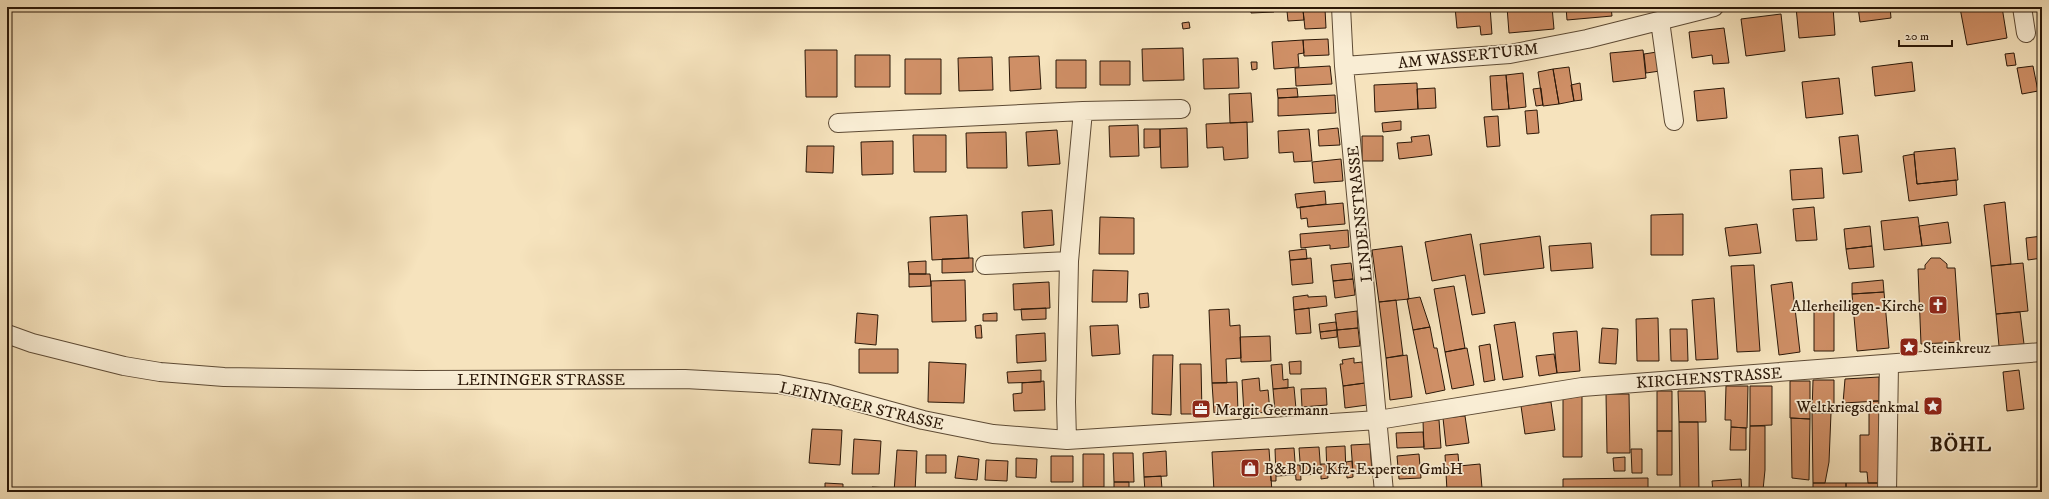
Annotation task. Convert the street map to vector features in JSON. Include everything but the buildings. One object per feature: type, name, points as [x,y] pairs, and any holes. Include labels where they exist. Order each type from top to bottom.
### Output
[{"type":"street","name":"LINDENSTRASSE","points":[[1341,7],[1344,66],[1384,492]]},
{"type":"street","name":"AM WASSERTURM","points":[[1344,66],[1510,54],[1587,39],[1714,7]]},
{"type":"street","points":[[2022,7],[2026,33]]},
{"type":"street","points":[[1660,21],[1674,121]]},
{"type":"street","points":[[838,123],[1083,111],[1181,109]]},
{"type":"street","points":[[1067,440],[1066,402],[1069,260],[1083,111]]},
{"type":"street","points":[[985,265],[1069,260]]},
{"type":"street","name":"LEININGER STRASSE","points":[[7,334],[55,350],[124,366],[160,372],[224,377],[305,379],[727,380],[795,387],[924,420],[993,434],[1067,440],[1378,420]]},
{"type":"street","name":"KIRCHENSTRASSE","points":[[1378,420],[1582,387],[2042,352]]},
{"type":"street","points":[[1887,492],[1889,364]]},
{"type":"place","name":"Allerheiligen-Kirche","points":[[1938,305]]},
{"type":"place","name":"Steinkreuz","points":[[1909,347]]},
{"type":"place","name":"Weltkriegsdenkmal","points":[[1933,406]]},
{"type":"place","name":"Margit Geermann","points":[[1201,409]]},
{"type":"place","name":"B&B Die Kfz-Experten GmbH","points":[[1250,468]]},
{"type":"district","name":"BÖHL","points":[[1961,444]]}]
